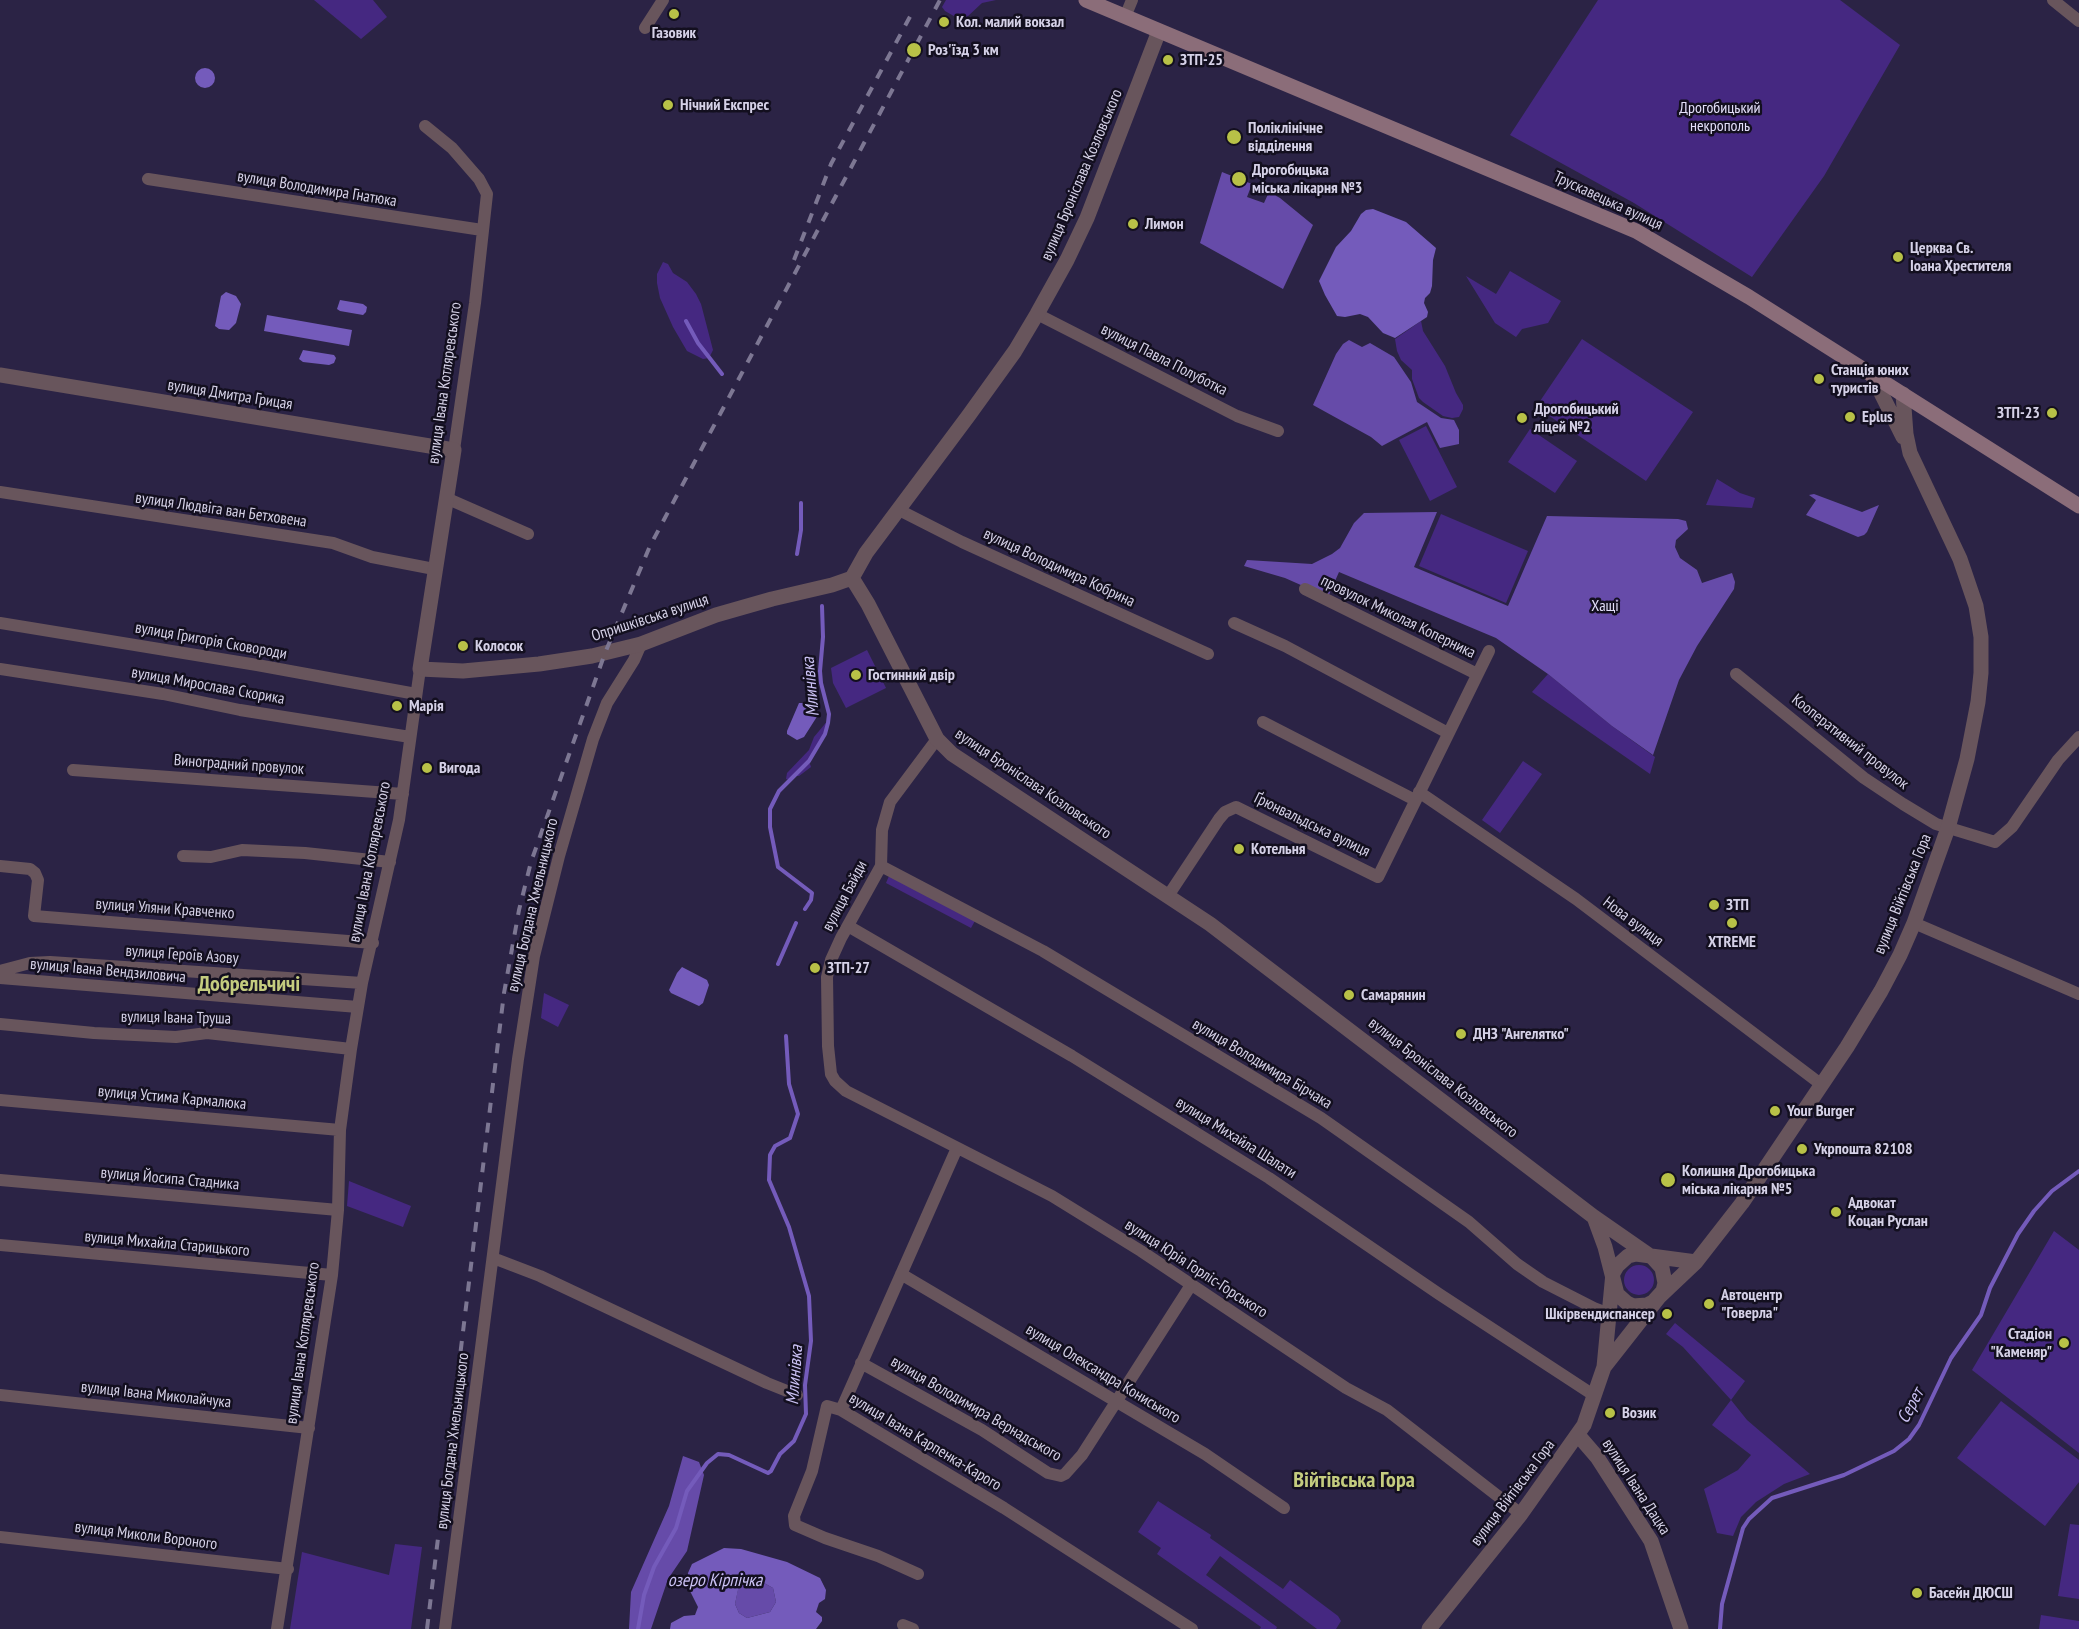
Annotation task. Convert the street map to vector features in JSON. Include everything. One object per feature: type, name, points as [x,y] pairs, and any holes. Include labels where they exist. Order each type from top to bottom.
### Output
[{"type":"main road","name":"Трускавецька вулиця","points":[[1086,0],[1636,231],[1749,297],[2079,506]]},
{"type":"street","points":[[645,28],[663,0]]},
{"type":"street","points":[[1125,17],[1132,0]]},
{"type":"street","points":[[2053,0],[2079,21]]},
{"type":"street","name":"вулиця Броніслава Козловського","points":[[1160,32],[1087,218],[1037,315],[1015,351],[866,554],[852,578],[868,604],[937,740],[952,753],[977,772],[1210,924],[1594,1217],[1648,1255]]},
{"type":"street","name":"вулиця Івана Котляревського","points":[[277,1629],[332,1275],[338,1210],[340,1130],[351,1049],[403,794],[487,207],[487,194],[479,179],[452,148],[424,126]]},
{"type":"street","name":"вулиця Володимира Гнатюка","points":[[148,179],[482,230]]},
{"type":"street","name":"вулиця Павла Полуботка","points":[[1037,315],[1238,416],[1278,430]]},
{"type":"street","name":"вулиця Дмитра Грицая","points":[[0,375],[454,450]]},
{"type":"street","points":[[1872,375],[1907,441]]},
{"type":"street","name":"вулиця Війтівська Гора","points":[[1604,1367],[1659,1297],[1696,1262],[1742,1203],[1822,1085],[1881,991],[1914,923],[1948,828],[1962,782],[1976,711],[1981,673],[1981,637],[1976,606],[1960,559],[1907,441],[1903,394]]},
{"type":"street","points":[[1907,441],[1923,407]]},
{"type":"street","name":"вулиця Людвіга ван Бетховена","points":[[0,492],[333,543],[372,557],[434,569]]},
{"type":"street","points":[[446,498],[528,534]]},
{"type":"street","name":"вулиця Володимира Кобрина","points":[[899,510],[1013,566],[1208,654]]},
{"type":"street","name":"Опришківська вулиця","points":[[420,669],[463,671],[539,664],[592,656],[641,644],[716,615],[772,598],[832,585],[852,578]]},
{"type":"street","name":"провулок Миколая Коперника","points":[[1305,589],[1477,674]]},
{"type":"street","name":"вулиця Григорія Сковороди","points":[[0,623],[257,665],[416,694]]},
{"type":"street","points":[[1234,623],[1285,646],[1448,733]]},
{"type":"street","name":"вулиця Богдана Хмельницького","points":[[445,1629],[530,983],[559,856],[599,721],[641,644]]},
{"type":"street","name":"Ґрюнвальдська вулиця","points":[[1168,896],[1219,819],[1230,808],[1236,807],[1378,877],[1489,651]]},
{"type":"street","name":"вулиця Мирослава Скорика","points":[[0,669],[164,694],[240,710],[410,737]]},
{"type":"street","name":"Кооперативний провулок","points":[[1736,674],[1864,778],[1936,824],[1995,842],[2012,827],[2058,760],[2079,737]]},
{"type":"street","name":"Нова вулиця","points":[[1263,722],[1417,796],[1501,847],[1576,899],[1822,1085]]},
{"type":"street","name":"вулиця Байди","points":[[835,1081],[831,1074],[828,1046],[828,976],[834,954],[881,866],[882,830],[890,802],[937,740]]},
{"type":"street","name":"Виноградний провулок","points":[[73,770],[403,794]]},
{"type":"street","points":[[183,856],[212,856],[242,850],[305,853],[390,862]]},
{"type":"street","name":"вулиця Уляни Кравченко","points":[[0,866],[30,869],[35,873],[38,880],[34,916],[373,942]]},
{"type":"street","name":"вулиця Володимира Бірчака","points":[[881,866],[1043,951],[1321,1118],[1469,1222],[1497,1249],[1525,1270],[1543,1282],[1610,1314]]},
{"type":"street","points":[[1914,923],[2079,994]]},
{"type":"street","name":"вулиця Михайла Шалати","points":[[848,926],[1072,1056],[1269,1178],[1439,1294],[1595,1396]]},
{"type":"street","name":"вулиця Героїв Азову","points":[[0,971],[30,963],[50,962],[363,983]]},
{"type":"street","name":"вулиця Івана Вендзиловича","points":[[0,978],[358,1007]]},
{"type":"street","name":"вулиця Івана Труша","points":[[0,1024],[94,1033],[176,1037],[207,1032],[351,1049]]},
{"type":"street","name":"вулиця Юрія Горліс-Горського","points":[[835,1081],[846,1092],[1052,1196],[1141,1251],[1346,1388],[1387,1410],[1521,1514]]},
{"type":"street","name":"вулиця Устима Кармалюка","points":[[0,1100],[340,1130]]},
{"type":"street","points":[[841,1410],[957,1148]]},
{"type":"street","name":"вулиця Йосипа Стадника","points":[[0,1180],[338,1210]]},
{"type":"street","points":[[1594,1217],[1605,1247],[1617,1294],[1627,1304],[1647,1305],[1659,1297],[1665,1283],[1665,1275],[1658,1261],[1648,1255]]},
{"type":"street","name":"вулиця Михайла Старицького","points":[[0,1245],[332,1275]]},
{"type":"street","points":[[1613,1280],[1613,1273],[1622,1260],[1636,1254],[1696,1262]]},
{"type":"street","points":[[493,1258],[540,1276],[797,1395]]},
{"type":"street","name":"вулиця Олександра Кониського","points":[[901,1274],[1117,1400],[1205,1454],[1284,1508]]},
{"type":"street","name":"вулиця Війтівська Гора","points":[[1429,1629],[1521,1514],[1578,1435],[1595,1396],[1604,1367],[1613,1280]]},
{"type":"street","name":"вулиця Володимира Вернадського","points":[[861,1363],[982,1430],[1054,1476],[1065,1474],[1077,1461],[1191,1285]]},
{"type":"street","name":"вулиця Івана Миколайчука","points":[[0,1395],[309,1428]]},
{"type":"street","name":"вулиця Івана Карпенка-Карого","points":[[918,1574],[878,1556],[795,1525],[794,1516],[812,1471],[827,1406],[841,1410],[1004,1508],[1192,1629]]},
{"type":"street","name":"вулиця Івана Дацка","points":[[1578,1435],[1597,1457],[1651,1541],[1681,1629]]},
{"type":"street","name":"вулиця Миколи Вороного","points":[[0,1537],[288,1569]]},
{"type":"green space","points":[[314,0],[373,0],[387,17],[361,39]]},
{"type":"green space","points":[[946,0],[996,0],[982,3],[967,17],[959,19],[942,7]]},
{"type":"green space","name":"Дрогобицький некрополь","points":[[1598,0],[1840,0],[1900,45],[1824,176],[1752,277],[1634,203],[1510,135]]},
{"type":"green space","points":[[1222,172],[1252,184],[1247,197],[1264,203],[1269,192],[1280,198],[1313,225],[1283,289],[1200,243]]},
{"type":"green space","points":[[663,262],[668,264],[673,273],[687,282],[701,304],[713,350],[709,358],[703,359],[687,351],[673,327],[660,298],[657,283],[657,274]]},
{"type":"green space","points":[[1510,271],[1561,301],[1548,323],[1522,329],[1516,337],[1495,323],[1466,276],[1496,294]]},
{"type":"green space","points":[[1421,321],[1423,331],[1445,366],[1463,405],[1459,417],[1443,416],[1419,398],[1412,379],[1412,370],[1401,360],[1397,351],[1395,339]]},
{"type":"green space","points":[[1582,339],[1693,412],[1646,481],[1536,407]]},
{"type":"green space","points":[[1349,340],[1362,347],[1370,343],[1394,357],[1411,382],[1417,402],[1441,418],[1454,420],[1459,430],[1459,444],[1440,448],[1427,422],[1382,446],[1371,437],[1313,405],[1336,354]]},
{"type":"green space","points":[[1426,426],[1457,487],[1430,501],[1399,440]]},
{"type":"green space","points":[[1530,429],[1577,461],[1555,493],[1508,462]]},
{"type":"green space","points":[[1717,479],[1740,493],[1755,498],[1752,508],[1706,505]]},
{"type":"green space","points":[[1814,494],[1862,512],[1879,505],[1867,532],[1858,537],[1806,515],[1816,500],[1809,495]]},
{"type":"green space","name":"Хащі","points":[[1437,512],[1414,567],[1508,606],[1547,516],[1686,521],[1688,529],[1676,540],[1675,547],[1680,558],[1697,570],[1702,583],[1732,573],[1735,582],[1734,589],[1697,646],[1679,680],[1653,755],[1612,726],[1548,674],[1496,638],[1339,572],[1328,597],[1285,578],[1244,566],[1247,560],[1312,564],[1340,548],[1354,523],[1364,513]]},
{"type":"green space","points":[[1441,514],[1528,551],[1506,603],[1419,566]]},
{"type":"green space","name":"Гостинний двір","points":[[867,650],[886,688],[846,708],[833,683],[831,668]]},
{"type":"green space","points":[[1548,674],[1612,726],[1655,757],[1650,774],[1532,692]]},
{"type":"green space","points":[[829,719],[825,734],[809,761],[811,767],[799,776],[794,776],[790,780],[786,779],[787,773],[809,750],[814,737]]},
{"type":"green space","points":[[1523,761],[1542,774],[1500,833],[1482,820]]},
{"type":"green space","points":[[889,876],[976,919],[971,928],[886,883]]},
{"type":"green space","points":[[544,993],[569,1005],[558,1027],[541,1018]]},
{"type":"green space","points":[[349,1181],[411,1206],[403,1227],[347,1206]]},
{"type":"green space","points":[[2054,1231],[2079,1250],[2079,1453],[1972,1370]]},
{"type":"green space","points":[[1639,1265],[1650,1269],[1654,1280],[1650,1291],[1639,1295],[1628,1291],[1624,1280],[1628,1269]]},
{"type":"green space","points":[[1675,1323],[1745,1381],[1731,1400],[1683,1347],[1666,1334]]},
{"type":"green space","points":[[1731,1400],[1747,1420],[1810,1474],[1784,1484],[1756,1502],[1741,1517],[1733,1536],[1717,1533],[1704,1489],[1738,1470],[1751,1455],[1712,1425]]},
{"type":"green space","points":[[2001,1401],[2079,1460],[2079,1482],[2045,1526],[1957,1458]]},
{"type":"green space","points":[[683,1456],[699,1462],[704,1475],[687,1551],[668,1579],[651,1629],[629,1629],[631,1592],[669,1506]]},
{"type":"green space","points":[[1158,1501],[1211,1535],[1210,1538],[1283,1589],[1290,1580],[1338,1616],[1341,1621],[1336,1629],[1317,1629],[1220,1556],[1206,1575],[1277,1627],[1276,1629],[1260,1629],[1261,1627],[1157,1554],[1161,1548],[1138,1532]]},
{"type":"green space","points":[[2070,1524],[2079,1525],[2079,1599],[2058,1596]]},
{"type":"green space","points":[[395,1544],[422,1547],[411,1629],[290,1629],[302,1552],[389,1575]]},
{"type":"green space","points":[[746,1582],[764,1583],[773,1588],[776,1602],[770,1612],[747,1618],[739,1613],[735,1604],[738,1589]]},
{"type":"green space","points":[[2041,1615],[2079,1621],[2079,1629],[2039,1629]]},
{"type":"water","points":[[205,68],[212,71],[215,78],[212,85],[205,88],[198,85],[195,78],[198,71]]},
{"type":"water","points":[[1373,209],[1406,222],[1436,248],[1432,286],[1424,303],[1428,312],[1427,317],[1395,338],[1383,333],[1368,317],[1360,314],[1337,316],[1319,281],[1336,247],[1351,231],[1361,214]]},
{"type":"water","points":[[226,292],[236,296],[241,304],[236,323],[229,330],[215,326],[221,296]]},
{"type":"water","points":[[340,300],[363,304],[367,307],[366,312],[363,315],[340,311],[337,309]]},
{"type":"water","points":[[267,315],[352,330],[349,346],[264,331]]},
{"type":"water","points":[[303,350],[334,355],[336,358],[334,363],[329,365],[303,362],[299,359]]},
{"type":"water","points":[[799,703],[806,703],[817,708],[818,715],[804,737],[797,740],[787,734],[787,731]]},
{"type":"water","points":[[682,967],[707,980],[709,985],[703,1003],[699,1006],[669,990]]},
{"type":"water","name":"озеро Кірпічка","points":[[724,1548],[741,1549],[787,1562],[820,1578],[826,1590],[825,1599],[819,1603],[816,1612],[822,1617],[822,1621],[816,1629],[670,1629],[671,1623],[684,1616],[695,1615],[698,1607],[687,1585],[688,1573],[692,1564]],"holes":[[[746,1582],[764,1583],[773,1588],[776,1602],[770,1612],[747,1618],[739,1613],[735,1604],[738,1590],[740,1585]]]},
{"type":"waterway","name":"Млинівка","points":[[686,321],[698,343],[722,374]]},
{"type":"waterway","name":"Млинівка","points":[[797,554],[801,530],[801,503]]},
{"type":"waterway","name":"Млинівка","points":[[805,909],[811,900],[812,893],[778,867],[770,827],[770,809],[779,791],[809,761],[825,734],[828,723],[829,714],[820,671],[823,637],[822,606]]},
{"type":"waterway","name":"Млинівка","points":[[778,964],[796,923]]},
{"type":"waterway","name":"Млинівка","points":[[638,1629],[644,1595],[654,1567],[676,1528],[687,1491],[707,1463],[718,1454],[729,1455],[768,1473],[780,1454],[794,1441],[806,1414],[805,1385],[811,1341],[809,1296],[789,1227],[769,1180],[770,1155],[775,1146],[790,1138],[798,1114],[789,1084],[786,1036]]},
{"type":"waterway","name":"Серет","points":[[1720,1629],[1722,1604],[1743,1528],[1749,1519],[1772,1498],[1844,1475],[1894,1451],[1909,1439],[1919,1425],[1951,1358],[1981,1315],[1990,1288],[2018,1234],[2052,1191],[2079,1171]]},
{"type":"railway","points":[[427,1629],[504,993],[519,910],[531,862],[605,653],[650,546],[940,0]]},
{"type":"railway","points":[[794,260],[831,164],[913,11]]},
{"type":"place","name":"Газовик","points":[[674,14]]},
{"type":"place","name":"Кол. малий вокзал","points":[[944,22]]},
{"type":"place","name":"Роз'їзд 3 км","points":[[914,50]]},
{"type":"place","name":"ЗТП-25","points":[[1168,60]]},
{"type":"place","name":"Нічний Експрес","points":[[668,105]]},
{"type":"place","name":"Поліклінічне відділення","points":[[1234,137]]},
{"type":"place","name":"Дрогобицька міська лікарня №3","points":[[1239,179]]},
{"type":"place","name":"Лимон","points":[[1133,224]]},
{"type":"place","name":"Церква Св. Іоана Хрестителя","points":[[1898,257]]},
{"type":"place","name":"Станція юних туристів","points":[[1819,379]]},
{"type":"place","name":"ЗТП-23","points":[[2052,413]]},
{"type":"place","name":"Eplus","points":[[1850,417]]},
{"type":"place","name":"Дрогобицький ліцей №2","points":[[1522,418]]},
{"type":"place","name":"Колосок","points":[[463,646]]},
{"type":"place","name":"Гостинний двір","points":[[856,675]]},
{"type":"place","name":"Марія","points":[[397,706]]},
{"type":"place","name":"Вигода","points":[[427,768]]},
{"type":"place","name":"Котельня","points":[[1239,849]]},
{"type":"place","name":"ЗТП","points":[[1714,905]]},
{"type":"place","name":"XTREME","points":[[1732,923]]},
{"type":"place","name":"ЗТП-27","points":[[815,968]]},
{"type":"place","name":"Самарянин","points":[[1349,995]]},
{"type":"place","name":"ДНЗ \"Ангелятко\"","points":[[1461,1034]]},
{"type":"place","name":"Your Burger","points":[[1775,1111]]},
{"type":"place","name":"Укрпошта 82108","points":[[1802,1149]]},
{"type":"place","name":"Колишня Дрогобицька міська лікарня №5","points":[[1668,1180]]},
{"type":"place","name":"Адвокат Коцан Руслан","points":[[1836,1212]]},
{"type":"place","name":"Автоцентр \"Говерла\"","points":[[1709,1304]]},
{"type":"place","name":"Шкірвендиспансер","points":[[1667,1314]]},
{"type":"place","name":"Стадіон \"Каменяр\"","points":[[2064,1343]]},
{"type":"place","name":"Возик","points":[[1610,1413]]},
{"type":"place","name":"Басейн ДЮСШ","points":[[1917,1593]]},
{"type":"district","name":"Добрельчичі","points":[[249,985]]},
{"type":"district","name":"Війтівська Гора","points":[[1354,1481]]}]
